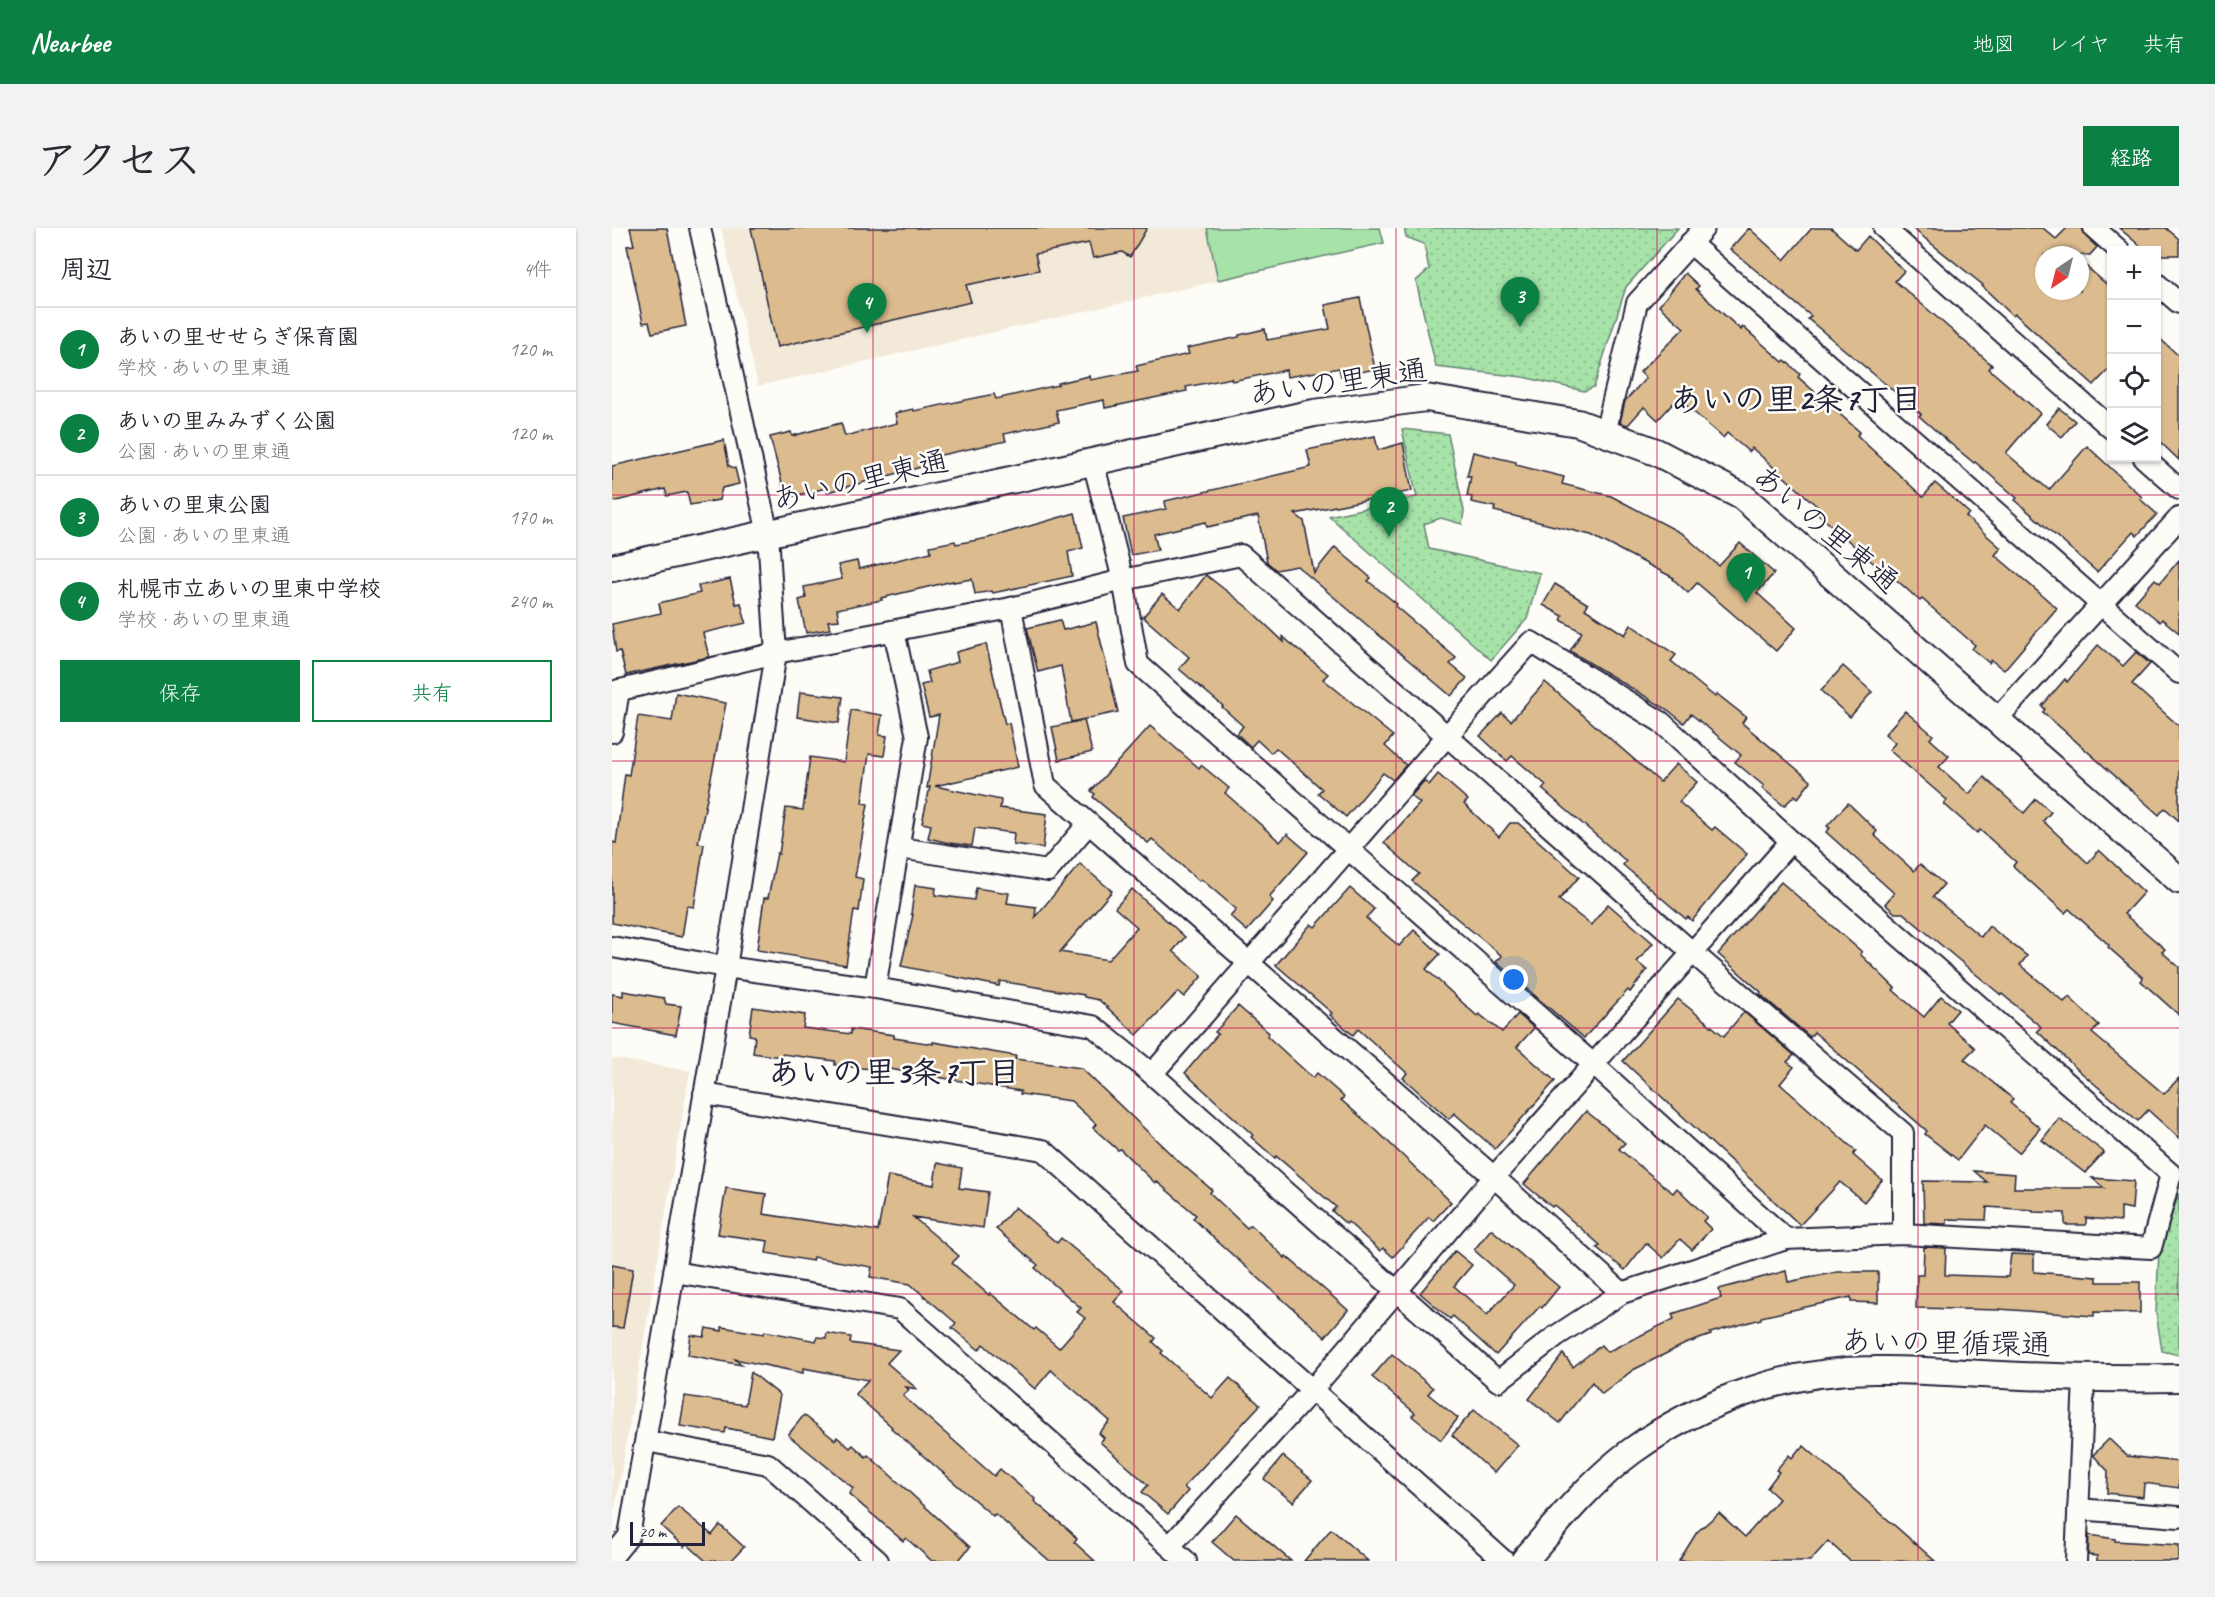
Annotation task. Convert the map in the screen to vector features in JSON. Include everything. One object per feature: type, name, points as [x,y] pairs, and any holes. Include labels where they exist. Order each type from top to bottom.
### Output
[{"type":"street","points":[[612,1557],[629,1536],[726,967],[776,653],[768,534],[700,228]]},
{"type":"street","points":[[1605,433],[1637,303],[1704,228]]},
{"type":"street","points":[[1884,228],[2107,425]]},
{"type":"street","points":[[2094,228],[2114,246]]},
{"type":"street","points":[[1690,243],[2179,673]]},
{"type":"street","points":[[2161,287],[2179,303]]},
{"type":"street","name":"あいの里東通","points":[[612,568],[1314,413],[1426,398],[1578,423],[1656,452],[1743,497],[2179,880]]},
{"type":"street","points":[[1093,461],[1122,580],[1138,664],[1594,1065],[1786,1239]]},
{"type":"street","points":[[2149,462],[2179,489]]},
{"type":"street","points":[[1997,719],[2179,519]]},
{"type":"street","points":[[612,732],[615,691],[776,653],[1011,608],[1122,580],[1241,555],[1693,953],[1903,1133],[1903,1234]]},
{"type":"street","points":[[1011,608],[1045,785],[1249,961],[1622,1293]]},
{"type":"street","points":[[875,988],[917,737],[894,631]]},
{"type":"street","points":[[612,947],[726,967],[875,988],[1093,1026],[1152,1074],[1498,1381],[1556,1336],[1622,1293],[1786,1239],[1903,1234],[2151,1248],[2171,1174],[1791,841],[1661,723],[1531,642],[1152,1074]]},
{"type":"street","points":[[900,848],[1048,871],[1089,824]]},
{"type":"street","points":[[1170,1546],[1312,1390],[1494,1177],[1791,841]]},
{"type":"street","points":[[704,1094],[1044,1150],[1504,1561]]},
{"type":"street","points":[[674,1272],[900,1309],[1186,1561]]},
{"type":"street","name":"あいの里循環通","points":[[1524,1561],[1597,1481],[1631,1452],[1671,1426],[1722,1400],[1771,1384],[1814,1375],[1873,1370],[2084,1379],[2179,1378]]},
{"type":"street","points":[[2076,1561],[2084,1379]]},
{"type":"street","points":[[646,1441],[768,1464],[878,1561]]},
{"type":"street","points":[[2078,1509],[2179,1517]]},
{"type":"shaded area","points":[[721,228],[1380,228],[1384,243],[758,386]]},
{"type":"shaded area","points":[[612,1058],[690,1071],[615,1508],[612,1507]]},
{"type":"green space","points":[[1207,228],[1380,228],[1384,243],[1218,280]]},
{"type":"green space","points":[[1404,228],[1678,228],[1626,287],[1594,387],[1584,391],[1523,377],[1436,367],[1416,281],[1429,269],[1424,244],[1406,237]]},
{"type":"green space","points":[[1402,429],[1448,434],[1464,511],[1462,524],[1441,518],[1424,524],[1429,549],[1540,573],[1527,619],[1491,660],[1329,516],[1417,497]]},
{"type":"green space","points":[[2179,1194],[2179,1355],[2162,1351],[2156,1312],[2159,1251]]},
{"type":"building","points":[[630,228],[667,228],[686,326],[652,333],[649,322],[643,323],[627,246],[634,245]]},
{"type":"building","points":[[751,228],[1147,228],[1130,257],[1122,252],[1093,258],[1089,243],[1035,254],[1039,270],[966,285],[971,302],[777,347]]},
{"type":"building","points":[[1749,228],[1784,260],[1812,228],[1831,228],[1856,250],[1868,236],[1904,271],[1895,281],[1992,365],[1989,369],[2040,413],[2006,453],[2049,490],[2087,446],[2157,514],[2137,536],[2133,532],[2097,572],[2015,500],[2017,498],[1951,444],[1919,416],[1921,414],[1808,319],[1811,316],[1730,249]]},
{"type":"building","points":[[1912,228],[2043,228],[2056,239],[2067,228],[2082,228],[2086,237],[2097,247],[2090,255],[2089,246],[2035,246],[2035,300],[2089,300],[2089,269],[2107,285],[2107,371],[2094,385],[2015,314],[2013,316],[1983,285]]},
{"type":"building","points":[[2119,228],[2166,228],[2179,239],[2179,255],[2161,255],[2161,246],[2140,246]]},
{"type":"building","points":[[1685,273],[1699,286],[1696,289],[1741,330],[1743,327],[1800,374],[1798,377],[1860,432],[1857,435],[1923,497],[1935,483],[1957,502],[1969,513],[1966,517],[2001,548],[1995,555],[2057,608],[2004,670],[1991,660],[1989,663],[1972,649],[1975,645],[1922,599],[1920,601],[1891,575],[1889,577],[1815,511],[1818,507],[1752,448],[1749,452],[1727,433],[1723,438],[1678,398],[1658,420],[1644,407],[1628,425],[1620,423],[1625,401],[1646,378],[1640,372],[1684,328],[1659,306]]},
{"type":"building","points":[[1360,298],[1375,369],[1341,376],[1339,368],[1287,377],[1286,370],[1186,387],[1187,391],[1105,408],[1104,400],[1056,410],[1059,422],[1004,434],[1006,441],[927,458],[929,465],[827,492],[826,488],[786,498],[770,437],[791,432],[792,436],[841,423],[845,436],[897,423],[895,413],[994,394],[996,399],[1089,376],[1090,380],[1138,371],[1136,366],[1189,354],[1187,348],[1265,329],[1267,340],[1330,329],[1325,305]]},
{"type":"building","points":[[2161,340],[2179,356],[2179,460],[2161,443]]},
{"type":"building","points":[[2059,408],[2075,421],[2062,437],[2046,424]]},
{"type":"building","points":[[1375,436],[1378,450],[1403,443],[1412,491],[1295,514],[1304,521],[1314,573],[1335,547],[1371,578],[1368,581],[1397,604],[1395,606],[1456,658],[1450,664],[1467,678],[1451,696],[1297,566],[1276,570],[1267,562],[1258,516],[1207,527],[1206,522],[1154,534],[1158,550],[1131,555],[1123,518],[1166,509],[1165,501],[1311,467],[1307,450]]},
{"type":"building","points":[[724,440],[729,466],[735,468],[739,484],[722,488],[719,500],[690,505],[687,492],[667,496],[665,489],[612,502],[612,466]]},
{"type":"building","points":[[1473,452],[1564,477],[1562,484],[1611,496],[1683,534],[1719,566],[1740,543],[1774,573],[1757,593],[1796,628],[1776,651],[1697,583],[1688,593],[1674,578],[1591,535],[1494,511],[1495,507],[1471,502],[1472,497],[1467,496],[1471,476],[1467,476]]},
{"type":"building","points":[[1075,513],[1083,548],[1068,552],[1072,576],[993,593],[992,591],[975,594],[972,579],[953,581],[881,598],[882,600],[837,609],[839,620],[828,621],[830,629],[806,633],[799,600],[806,598],[804,587],[842,579],[838,565],[857,561],[859,569],[931,552],[930,546],[988,538]]},
{"type":"building","points":[[2179,560],[2179,633],[2162,619],[2160,622],[2135,602],[2155,579],[2160,583]]},
{"type":"building","points":[[1206,575],[1247,607],[1284,642],[1283,637],[1328,674],[1323,679],[1393,736],[1385,746],[1406,765],[1393,780],[1383,773],[1346,817],[1318,793],[1322,789],[1276,748],[1271,753],[1257,740],[1251,747],[1237,734],[1243,726],[1179,669],[1189,657],[1143,617],[1162,594],[1180,609]]},
{"type":"building","points":[[730,579],[736,604],[741,603],[746,623],[703,633],[709,657],[626,675],[620,651],[616,652],[612,624],[661,613],[659,603],[700,593],[698,586]]},
{"type":"building","points":[[1555,584],[1588,604],[1585,609],[1625,635],[1631,625],[1676,655],[1671,661],[1715,697],[1717,694],[1746,717],[1742,723],[1811,781],[1798,798],[1795,795],[1784,806],[1735,762],[1741,755],[1691,714],[1684,723],[1668,710],[1570,651],[1582,632],[1561,620],[1563,616],[1543,605]]},
{"type":"building","points":[[1060,620],[1063,630],[1096,622],[1118,712],[1071,722],[1061,666],[1038,672],[1027,628]]},
{"type":"building","points":[[986,644],[1005,724],[1009,723],[1018,767],[935,786],[1001,800],[1000,808],[1047,814],[1043,848],[1013,844],[1014,833],[975,828],[972,846],[949,843],[928,838],[931,825],[922,823],[930,787],[927,788],[939,715],[929,717],[921,685],[930,683],[927,671],[958,662],[956,652]]},
{"type":"building","points":[[2098,645],[2123,666],[2136,652],[2150,664],[2132,684],[2179,726],[2179,821],[2165,808],[2159,815],[2043,712],[2045,709],[2042,706],[2065,679],[2067,682]]},
{"type":"building","points":[[1843,666],[1872,692],[1850,717],[1821,691]]},
{"type":"building","points":[[1545,682],[1660,782],[1676,764],[1697,782],[1679,802],[1712,830],[1715,827],[1747,854],[1692,921],[1688,917],[1686,919],[1623,865],[1626,861],[1542,789],[1546,785],[1512,756],[1507,761],[1480,736],[1502,713],[1511,721]]},
{"type":"building","points":[[800,692],[843,697],[839,723],[797,717]]},
{"type":"building","points":[[676,693],[726,703],[698,843],[704,844],[694,907],[687,906],[682,937],[612,923],[612,842],[616,843],[625,774],[629,775],[638,716],[672,721]]},
{"type":"building","points":[[851,710],[882,715],[879,735],[887,736],[884,756],[869,754],[862,803],[868,804],[855,877],[863,879],[859,911],[854,910],[846,965],[757,950],[764,898],[768,898],[777,853],[779,854],[786,808],[803,810],[810,757],[844,762]]},
{"type":"building","points":[[1905,711],[1933,735],[1930,739],[1949,756],[1939,767],[1969,794],[1984,777],[2024,813],[2036,799],[2051,812],[2043,821],[2088,863],[2099,850],[2144,892],[2124,914],[2165,949],[2162,952],[2179,967],[2179,1015],[2141,981],[2143,978],[2108,947],[2109,945],[2069,909],[2065,913],[2013,866],[2016,862],[1980,830],[1977,833],[1944,804],[1947,800],[1889,750],[1895,743],[1885,734]]},
{"type":"building","points":[[1084,720],[1092,752],[1059,760],[1052,727]]},
{"type":"building","points":[[1150,726],[1199,768],[1201,765],[1229,788],[1225,793],[1280,842],[1287,834],[1308,852],[1269,897],[1273,901],[1247,931],[1230,916],[1236,909],[1201,879],[1199,881],[1152,839],[1148,843],[1093,797],[1095,794],[1091,791]]},
{"type":"building","points":[[1438,774],[1468,800],[1464,804],[1499,837],[1510,823],[1518,823],[1579,877],[1559,900],[1591,925],[1608,904],[1653,943],[1637,962],[1647,970],[1630,992],[1628,990],[1584,1038],[1496,962],[1502,956],[1412,881],[1419,874],[1384,843],[1420,803],[1411,796],[1424,781],[1429,785]]},
{"type":"building","points":[[1848,803],[1877,831],[1874,835],[1914,871],[1920,864],[1944,884],[1933,897],[1981,937],[1989,926],[2027,956],[2020,965],[2064,1002],[2069,997],[2099,1025],[2092,1033],[2164,1094],[2179,1078],[2179,1138],[2148,1110],[2138,1121],[2037,1031],[2041,1027],[1903,913],[1895,913],[1885,904],[1894,893],[1826,832],[1830,828],[1827,826]]},
{"type":"building","points":[[1080,864],[1112,891],[1060,952],[1108,960],[1137,927],[1115,908],[1132,889],[1185,937],[1173,951],[1202,976],[1184,997],[1178,992],[1137,1035],[1099,1000],[1084,997],[1084,995],[1000,981],[999,986],[901,966],[913,915],[911,914],[915,885],[936,888],[935,895],[974,900],[976,888],[1009,893],[1007,903],[1036,907],[1035,917]]},
{"type":"building","points":[[1781,882],[1862,952],[1860,954],[1895,988],[1893,990],[1924,1017],[1941,996],[1958,1010],[1947,1023],[1975,1048],[1964,1059],[2013,1099],[2010,1103],[2040,1128],[2019,1153],[1985,1125],[1958,1160],[1925,1134],[1927,1131],[1814,1032],[1810,1037],[1718,954]]},
{"type":"building","points":[[1350,888],[1374,909],[1366,918],[1399,946],[1414,930],[1440,954],[1426,969],[1477,1016],[1479,1014],[1502,1032],[1518,1014],[1534,1028],[1517,1047],[1555,1081],[1495,1149],[1454,1113],[1449,1119],[1403,1078],[1407,1073],[1358,1029],[1353,1035],[1330,1015],[1332,1013],[1276,965],[1311,924],[1315,927]]},
{"type":"building","points":[[623,991],[664,998],[666,1004],[681,1006],[676,1035],[612,1023],[612,994],[623,996]]},
{"type":"building","points":[[1678,999],[1724,1036],[1744,1012],[1794,1055],[1787,1062],[1794,1067],[1780,1084],[1856,1151],[1853,1155],[1882,1180],[1864,1202],[1840,1182],[1800,1225],[1623,1061]]},
{"type":"building","points":[[1238,1006],[1269,1033],[1267,1036],[1313,1078],[1317,1073],[1344,1097],[1341,1100],[1451,1202],[1433,1221],[1429,1217],[1393,1257],[1383,1248],[1380,1251],[1348,1222],[1346,1224],[1332,1211],[1336,1207],[1251,1137],[1253,1135],[1185,1073],[1218,1034],[1215,1032]]},
{"type":"building","points":[[753,1007],[805,1015],[803,1028],[851,1034],[851,1029],[894,1035],[894,1038],[933,1044],[933,1042],[1016,1056],[1015,1059],[1081,1068],[1176,1159],[1212,1190],[1210,1193],[1247,1228],[1251,1225],[1285,1258],[1286,1256],[1348,1310],[1325,1337],[1218,1242],[1193,1218],[1196,1215],[1156,1181],[1155,1183],[1120,1149],[1118,1150],[1093,1128],[1096,1124],[1071,1101],[1020,1094],[1021,1091],[871,1066],[871,1069],[835,1065],[835,1061],[782,1054],[782,1056],[773,1056],[753,1053],[755,1036],[749,1035]]},
{"type":"building","points":[[1586,1111],[1625,1143],[1619,1149],[1673,1193],[1677,1188],[1707,1217],[1703,1221],[1711,1229],[1692,1250],[1680,1239],[1663,1258],[1646,1243],[1625,1270],[1597,1248],[1600,1245],[1554,1205],[1552,1207],[1524,1184]]},
{"type":"building","points":[[2059,1118],[2104,1152],[2085,1173],[2042,1140]]},
{"type":"building","points":[[937,1163],[962,1168],[959,1188],[988,1192],[983,1228],[913,1217],[959,1256],[952,1263],[1034,1330],[1036,1328],[1059,1348],[1085,1318],[1077,1312],[1081,1308],[1035,1268],[1038,1265],[996,1229],[1015,1207],[1057,1243],[1061,1238],[1124,1291],[1114,1302],[1156,1338],[1153,1342],[1163,1351],[1161,1353],[1212,1398],[1230,1378],[1260,1405],[1184,1487],[1188,1491],[1168,1514],[1142,1492],[1148,1485],[1100,1442],[1104,1438],[1099,1433],[1110,1421],[1051,1370],[1035,1389],[983,1344],[979,1350],[952,1328],[956,1323],[910,1284],[870,1277],[872,1267],[813,1257],[812,1261],[766,1253],[768,1241],[718,1234],[726,1188],[766,1194],[763,1214],[878,1231],[888,1176],[934,1185]]},
{"type":"building","points":[[1974,1171],[2015,1174],[2014,1188],[2104,1188],[2092,1178],[2134,1181],[2132,1209],[2121,1207],[2121,1221],[2086,1218],[2086,1225],[2065,1225],[2065,1213],[1987,1207],[1986,1220],[1947,1219],[1947,1224],[1924,1223],[1923,1181],[1987,1182]]},
{"type":"building","points":[[1491,1229],[1559,1287],[1542,1308],[1540,1306],[1496,1355],[1453,1316],[1450,1319],[1420,1293],[1455,1251],[1472,1265],[1454,1286],[1487,1315],[1514,1285],[1474,1250]]},
{"type":"building","points":[[1924,1247],[1946,1248],[1945,1275],[2008,1277],[2011,1254],[2034,1255],[2034,1272],[2097,1277],[2097,1282],[2140,1282],[2140,1313],[2094,1312],[2094,1316],[1999,1309],[1916,1308],[1917,1275],[1923,1275]]},
{"type":"building","points":[[612,1265],[633,1269],[623,1328],[612,1327]]},
{"type":"building","points":[[1786,1271],[1788,1282],[1837,1272],[1878,1272],[1878,1303],[1851,1302],[1851,1297],[1761,1317],[1761,1319],[1710,1333],[1711,1335],[1685,1344],[1633,1370],[1602,1394],[1592,1382],[1560,1423],[1529,1399],[1563,1354],[1573,1367],[1601,1345],[1607,1352],[1674,1319],[1672,1314],[1721,1298],[1719,1289]]},
{"type":"building","points":[[722,1327],[764,1334],[765,1331],[816,1341],[817,1337],[826,1338],[827,1333],[851,1337],[850,1343],[899,1350],[887,1363],[917,1389],[906,1387],[909,1390],[903,1396],[994,1476],[1000,1469],[1035,1499],[1034,1501],[1071,1532],[1077,1539],[1074,1542],[1095,1561],[1050,1561],[995,1514],[993,1516],[855,1394],[868,1380],[803,1368],[803,1373],[735,1359],[742,1365],[688,1355],[691,1335],[704,1337],[706,1328],[722,1331]]},
{"type":"building","points":[[1392,1354],[1433,1388],[1428,1394],[1458,1418],[1441,1440],[1412,1416],[1415,1413],[1372,1377]]},
{"type":"building","points":[[751,1372],[780,1395],[772,1437],[726,1428],[725,1433],[680,1426],[685,1396],[745,1405]]},
{"type":"building","points":[[1474,1410],[1518,1445],[1494,1473],[1452,1435]]},
{"type":"building","points":[[804,1415],[835,1440],[837,1437],[850,1448],[853,1445],[866,1457],[868,1455],[970,1547],[958,1561],[932,1561],[906,1538],[903,1541],[849,1494],[853,1488],[788,1435]]},
{"type":"building","points":[[2109,1439],[2127,1456],[2179,1462],[2179,1488],[2144,1483],[2143,1497],[2107,1493],[2108,1471],[2093,1455]]},
{"type":"building","points":[[1804,1446],[1935,1561],[1850,1561],[1828,1541],[1810,1561],[1679,1561],[1697,1532],[1719,1513],[1745,1537],[1779,1499],[1767,1488],[1779,1472],[1776,1470],[1789,1455],[1792,1458]]},
{"type":"building","points":[[1283,1456],[1312,1480],[1293,1502],[1264,1479]]},
{"type":"building","points":[[678,1507],[712,1535],[720,1525],[744,1547],[731,1561],[706,1561],[687,1544],[684,1547],[661,1526]]},
{"type":"building","points":[[1236,1514],[1291,1561],[1234,1561],[1212,1542]]},
{"type":"building","points":[[1331,1529],[1368,1561],[1304,1561]]},
{"type":"building","points":[[2089,1535],[2115,1539],[2115,1541],[2179,1545],[2179,1561],[2097,1561],[2097,1556],[2088,1555]]},
{"type":"place","name":"あいの里東公園","points":[[1520,327]]},
{"type":"place","name":"札幌市立あいの里東中学校","points":[[867,333]]},
{"type":"place","name":"あいの里みみずく公園","points":[[1389,537]]},
{"type":"place","name":"あいの里せせらぎ保育園","points":[[1746,603]]},
{"type":"district","name":"あいの里2条7丁目","points":[[1796,399]]},
{"type":"district","name":"あいの里3条7丁目","points":[[894,1072]]}]
